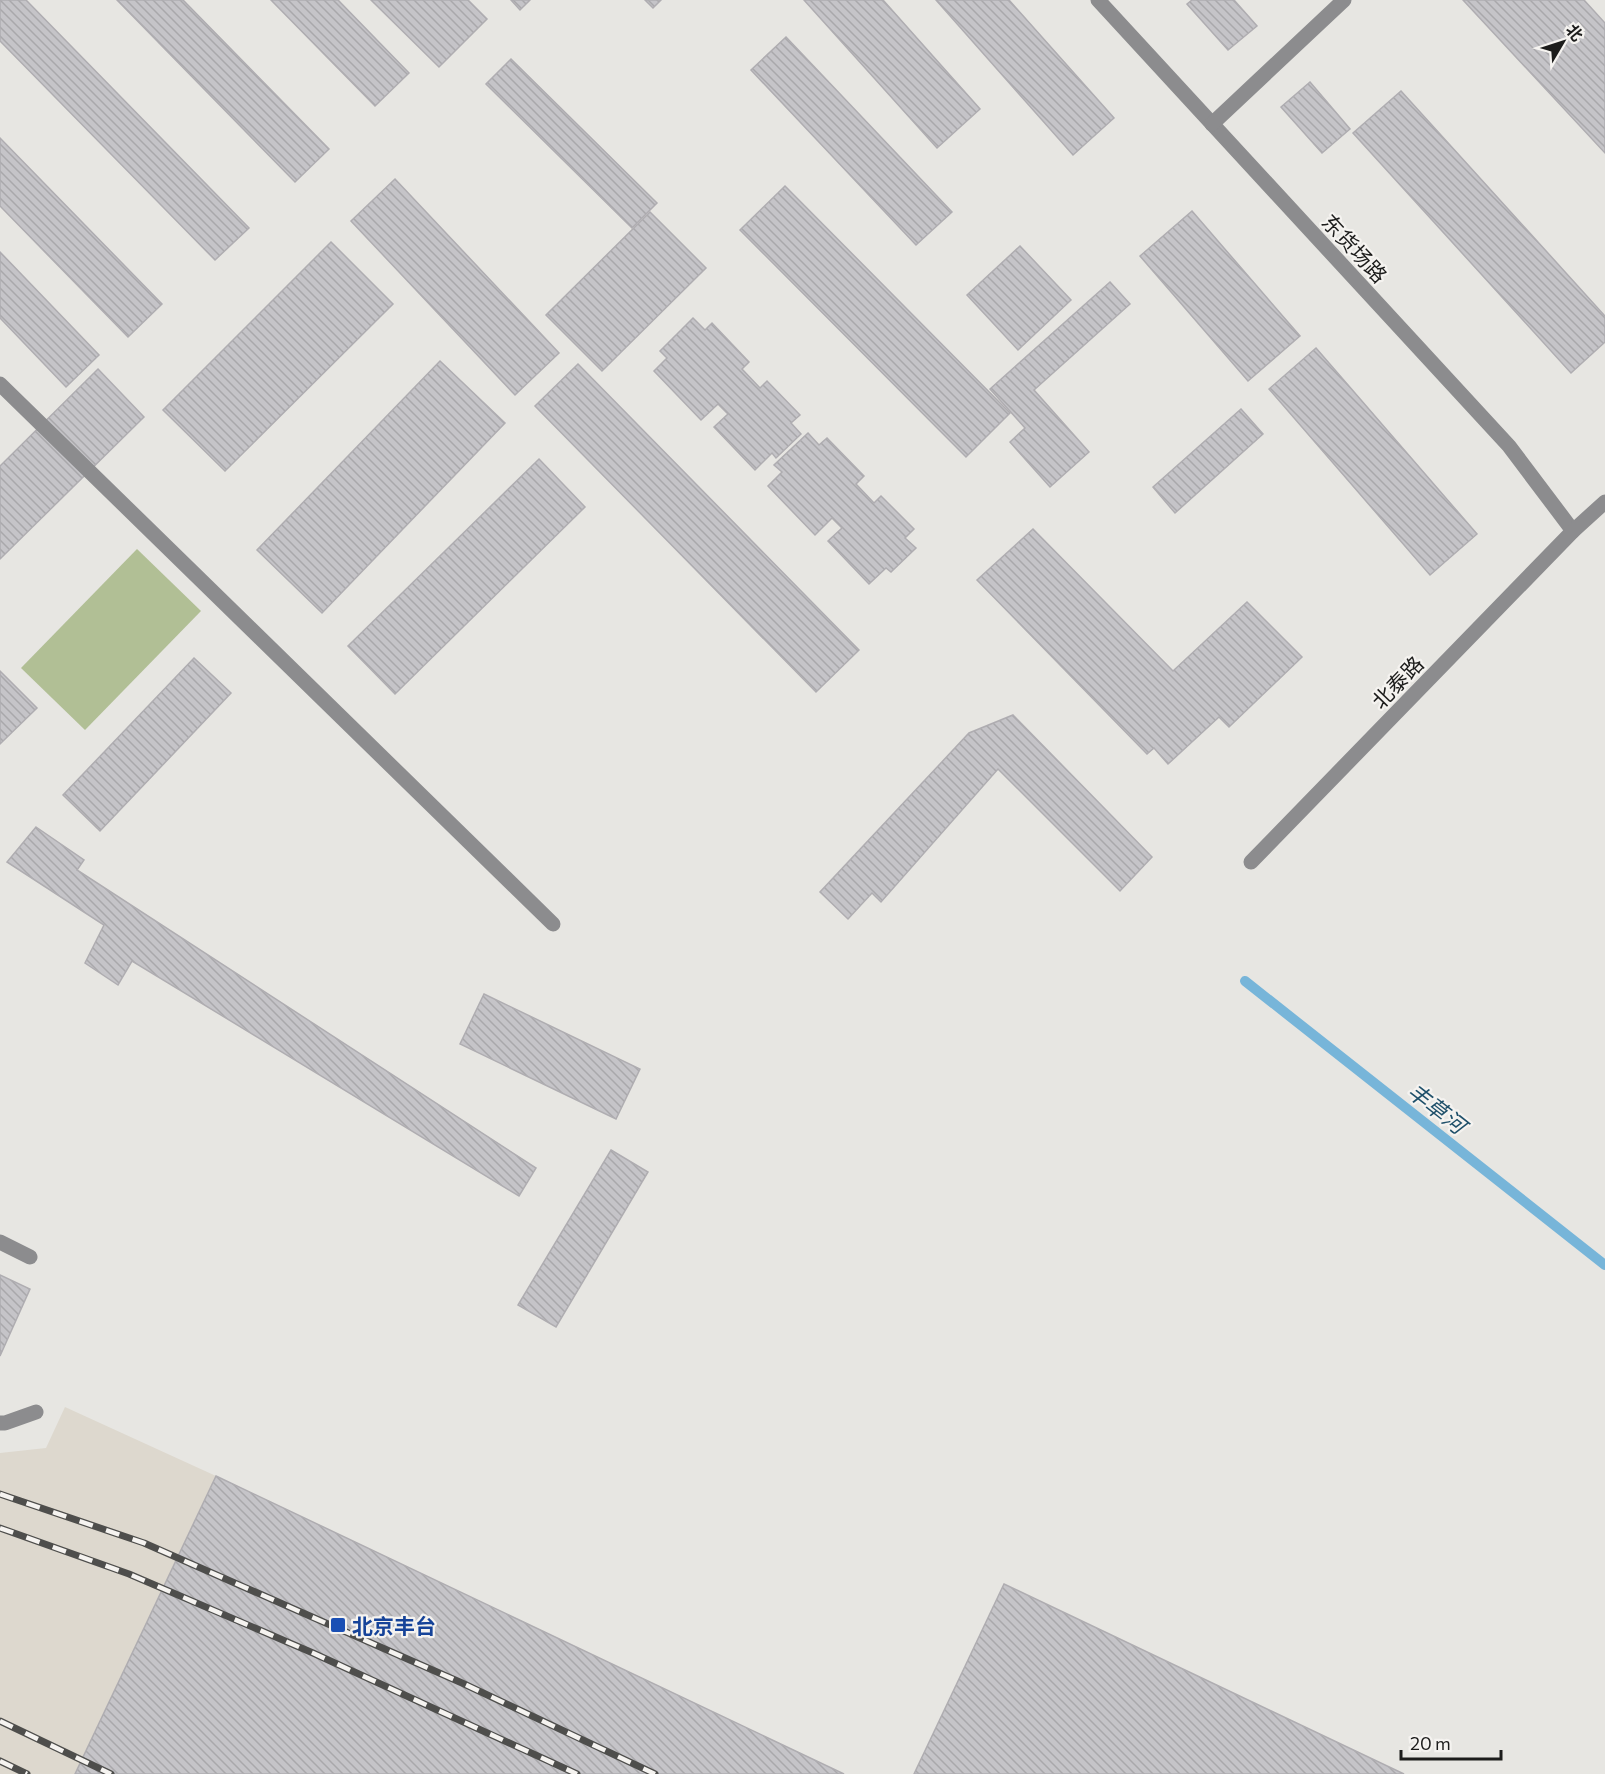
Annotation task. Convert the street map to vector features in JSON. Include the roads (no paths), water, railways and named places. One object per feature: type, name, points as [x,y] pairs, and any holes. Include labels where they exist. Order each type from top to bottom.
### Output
[{"type":"street","name":"东货场路","points":[[1098,0],[1509,446],[1573,531]]},
{"type":"street","points":[[1212,124],[1344,0]]},
{"type":"street","points":[[0,384],[553,924]]},
{"type":"street","name":"北泰路","points":[[1251,862],[1573,531],[1605,502]]},
{"type":"street","points":[[0,1242],[30,1257]]},
{"type":"street","points":[[0,1423],[6,1424],[36,1413]]},
{"type":"waterway","name":"丰草河","points":[[1245,981],[1605,1265]]},
{"type":"railway","points":[[0,1494],[144,1543],[462,1683],[655,1774]]},
{"type":"railway","points":[[0,1528],[129,1574],[313,1653],[577,1774]]},
{"type":"railway","points":[[0,1721],[111,1774]]},
{"type":"railway","points":[[0,1761],[27,1774]]},
{"type":"place","name":"北京丰台","points":[[338,1625]]}]
